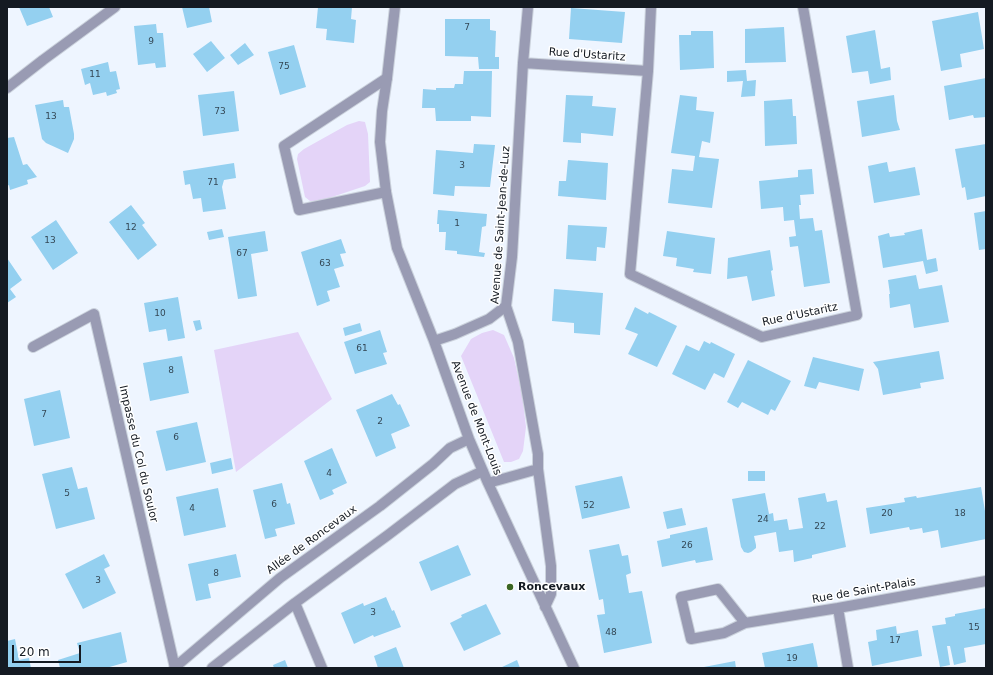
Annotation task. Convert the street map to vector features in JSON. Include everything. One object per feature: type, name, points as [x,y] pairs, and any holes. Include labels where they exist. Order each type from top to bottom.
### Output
[{"type":"street","points":[[7,88],[115,7]]},
{"type":"street","name":"Avenue de Mont-Louis","points":[[395,7],[382,111],[380,142],[386,192],[397,248],[434,341],[469,439],[574,668]]},
{"type":"street","name":"Avenue de Saint-Jean-de-Luz","points":[[528,7],[523,63],[512,257],[506,306],[518,342],[538,454],[538,469],[551,566],[551,594],[545,607]]},
{"type":"street","name":"Rue d'Ustaritz","points":[[651,7],[648,71],[630,274],[762,337],[857,316],[804,7]]},
{"type":"street","name":"Rue d'Ustaritz","points":[[523,63],[648,71]]},
{"type":"street","points":[[386,192],[299,210],[284,146],[387,78]]},
{"type":"street","points":[[434,341],[455,334],[489,319],[506,306]]},
{"type":"street","name":"Impasse du Col du Soulor","points":[[33,347],[94,314],[175,668]]},
{"type":"street","name":"Allée de Roncevaux","points":[[175,668],[280,578],[380,506],[434,464],[450,448],[469,439]]},
{"type":"street","points":[[488,483],[538,469]]},
{"type":"street","points":[[212,668],[295,603],[455,484],[483,471]]},
{"type":"street","name":"Rue de Saint-Palais","points":[[745,623],[718,589],[681,597],[690,639],[724,633],[745,623],[986,581]]},
{"type":"street","points":[[295,603],[322,668]]},
{"type":"street","points":[[838,608],[848,668]]},
{"type":"shaded area","points":[[359,121],[365,122],[368,134],[370,182],[365,186],[317,202],[310,201],[305,197],[297,159],[298,154],[304,149],[347,125]]},
{"type":"shaded area","points":[[493,330],[504,335],[514,358],[522,394],[526,427],[523,451],[519,459],[511,462],[504,462],[461,356],[471,339],[482,333]]},
{"type":"shaded area","points":[[298,332],[332,399],[236,472],[214,350]]},
{"type":"building","points":[[19,7],[49,7],[53,17],[27,26]]},
{"type":"building","points":[[182,7],[209,7],[212,22],[187,28]]},
{"type":"building","points":[[318,7],[352,7],[351,19],[356,20],[354,43],[326,40],[327,29],[316,28]]},
{"type":"building","points":[[571,8],[625,12],[622,43],[569,39]]},
{"type":"building","points":[[978,12],[984,49],[960,54],[962,67],[941,71],[932,21]]},
{"type":"building","points":[[445,19],[490,19],[490,30],[496,31],[495,57],[499,57],[499,69],[479,69],[478,57],[445,56]]},
{"type":"building","points":[[156,24],[157,33],[163,33],[166,67],[156,68],[155,63],[138,65],[134,26]]},
{"type":"building","points":[[784,27],[786,62],[745,63],[745,29]]},
{"type":"building","points":[[875,30],[881,69],[890,67],[891,80],[870,84],[868,71],[852,73],[846,36]]},
{"type":"building","points":[[691,31],[713,31],[714,68],[680,70],[679,35],[691,35]]},
{"type":"building","points":[[211,41],[225,58],[207,72],[193,54]]},
{"type":"building","points":[[245,43],[254,55],[238,65],[230,55]]},
{"type":"building","points":[[294,45],[306,87],[280,95],[268,52]]},
{"type":"building","points":[[108,62],[110,72],[116,71],[120,89],[116,90],[117,93],[107,96],[106,92],[93,95],[90,83],[85,85],[81,69]]},
{"type":"building","points":[[746,70],[747,81],[756,80],[755,96],[741,97],[743,81],[727,82],[727,71]]},
{"type":"building","points":[[464,71],[492,71],[491,117],[471,116],[471,121],[436,121],[435,108],[422,108],[423,89],[436,90],[436,88],[454,88],[455,84],[463,84]]},
{"type":"building","points":[[986,78],[986,117],[974,118],[973,115],[949,120],[944,86]]},
{"type":"building","points":[[234,91],[239,131],[203,136],[198,95]]},
{"type":"building","points":[[566,95],[593,96],[592,106],[616,108],[613,136],[581,133],[581,143],[563,142]]},
{"type":"building","points":[[680,95],[697,97],[696,110],[714,112],[710,143],[702,141],[699,157],[719,159],[712,208],[668,203],[672,169],[693,171],[695,156],[671,153]]},
{"type":"building","points":[[894,95],[897,121],[900,130],[862,137],[857,101]]},
{"type":"building","points":[[792,99],[793,116],[796,116],[797,144],[765,146],[764,101]]},
{"type":"building","points":[[63,100],[64,107],[69,107],[74,134],[74,139],[68,153],[46,143],[42,139],[35,105]]},
{"type":"building","points":[[14,137],[23,165],[27,164],[37,177],[27,180],[28,184],[10,190],[9,185],[7,186],[7,138]]},
{"type":"building","points":[[474,144],[495,145],[490,187],[455,186],[454,196],[433,194],[436,150],[473,153]]},
{"type":"building","points":[[986,144],[986,196],[967,200],[965,187],[962,188],[955,149]]},
{"type":"building","points":[[568,160],[608,163],[606,200],[558,196],[559,181],[566,181]]},
{"type":"building","points":[[887,162],[889,172],[915,167],[920,195],[874,203],[868,166]]},
{"type":"building","points":[[234,163],[236,178],[224,180],[222,187],[226,209],[203,212],[201,198],[193,199],[190,184],[185,185],[183,171]]},
{"type":"building","points":[[812,169],[814,194],[800,195],[800,219],[813,218],[815,231],[822,230],[830,283],[804,287],[798,246],[790,247],[789,237],[796,236],[794,220],[784,221],[783,207],[761,209],[759,181],[798,177],[798,170]]},
{"type":"building","points":[[131,205],[145,223],[142,225],[157,245],[138,260],[109,222]]},
{"type":"building","points":[[438,210],[487,214],[486,226],[482,227],[479,252],[485,253],[484,257],[457,254],[457,251],[445,250],[446,232],[439,232],[439,224],[437,224]]},
{"type":"building","points":[[986,211],[986,249],[979,250],[974,213]]},
{"type":"building","points":[[56,220],[78,253],[53,270],[31,237]]},
{"type":"building","points":[[568,225],[607,227],[605,248],[597,247],[596,261],[566,259]]},
{"type":"building","points":[[222,229],[224,237],[209,240],[207,232]]},
{"type":"building","points":[[922,229],[927,260],[936,258],[938,271],[926,274],[923,261],[883,268],[878,236],[889,233],[890,237],[905,235],[904,233]]},
{"type":"building","points":[[265,231],[268,251],[251,254],[257,296],[238,299],[228,237]]},
{"type":"building","points":[[667,231],[715,238],[711,274],[693,272],[694,269],[676,266],[677,258],[663,256]]},
{"type":"building","points":[[341,239],[346,253],[340,254],[344,266],[334,269],[340,287],[327,291],[330,301],[317,306],[301,252]]},
{"type":"building","points":[[770,250],[773,270],[771,271],[775,296],[752,301],[747,276],[727,279],[728,258]]},
{"type":"building","points":[[7,258],[22,280],[10,289],[16,297],[7,303]]},
{"type":"building","points":[[916,275],[919,289],[942,285],[949,322],[914,328],[910,304],[890,308],[888,280]]},
{"type":"building","points":[[554,289],[603,293],[600,335],[574,333],[574,323],[552,321]]},
{"type":"building","points":[[178,297],[185,338],[168,341],[166,329],[149,332],[144,303]]},
{"type":"building","points":[[635,307],[648,314],[649,312],[677,326],[657,367],[628,354],[638,334],[625,329]]},
{"type":"building","points":[[200,320],[202,329],[196,331],[193,321]]},
{"type":"building","points":[[360,323],[362,331],[345,336],[343,328]]},
{"type":"building","points":[[380,330],[387,352],[383,353],[387,364],[355,374],[344,342]]},
{"type":"building","points":[[704,341],[710,344],[711,342],[735,354],[724,378],[714,373],[705,390],[672,374],[686,345],[699,351]]},
{"type":"building","points":[[939,351],[944,379],[920,383],[921,388],[883,395],[878,369],[873,362]]},
{"type":"building","points":[[182,356],[189,393],[150,401],[143,363]]},
{"type":"building","points":[[813,357],[864,369],[859,391],[819,382],[816,389],[804,386]]},
{"type":"building","points":[[748,360],[791,381],[775,411],[771,409],[768,415],[742,402],[738,408],[727,402]]},
{"type":"building","points":[[60,390],[70,438],[34,446],[24,399]]},
{"type":"building","points":[[392,394],[398,405],[400,404],[410,426],[391,434],[396,448],[376,457],[356,410]]},
{"type":"building","points":[[197,422],[206,462],[166,471],[156,431]]},
{"type":"building","points":[[332,448],[347,483],[332,490],[334,494],[320,500],[304,461]]},
{"type":"building","points":[[231,458],[233,469],[212,474],[210,463]]},
{"type":"building","points":[[72,467],[78,489],[87,487],[95,519],[56,529],[42,474]]},
{"type":"building","points":[[748,471],[765,471],[765,481],[748,481]]},
{"type":"building","points":[[622,476],[630,508],[582,519],[575,486]]},
{"type":"building","points":[[282,483],[287,504],[290,503],[295,524],[275,529],[277,536],[265,539],[253,490]]},
{"type":"building","points":[[981,487],[986,517],[986,539],[941,548],[938,530],[923,533],[922,528],[910,530],[909,527],[870,534],[866,508],[905,502],[904,498],[916,496],[917,498]]},
{"type":"building","points":[[218,488],[226,527],[184,536],[176,497]]},
{"type":"building","points":[[765,493],[769,514],[773,513],[774,521],[787,519],[789,530],[803,528],[798,498],[825,493],[827,502],[837,500],[846,547],[812,555],[812,558],[794,562],[793,550],[779,552],[776,532],[754,536],[756,548],[748,553],[744,552],[741,547],[732,499]]},
{"type":"building","points":[[682,508],[686,525],[667,529],[663,512]]},
{"type":"building","points":[[707,527],[713,560],[696,563],[695,560],[662,567],[657,541],[670,538],[670,535]]},
{"type":"building","points":[[619,544],[622,556],[628,555],[631,573],[626,575],[629,593],[642,591],[652,643],[604,653],[597,615],[605,614],[603,599],[599,600],[589,550]]},
{"type":"building","points":[[458,545],[471,575],[431,591],[419,562]]},
{"type":"building","points":[[104,554],[110,566],[104,569],[116,593],[83,609],[65,574]]},
{"type":"building","points":[[236,554],[241,577],[208,584],[211,598],[196,601],[188,564]]},
{"type":"building","points":[[386,597],[392,611],[394,610],[401,627],[374,637],[373,635],[354,644],[341,613],[363,603],[364,606]]},
{"type":"building","points":[[486,604],[501,634],[464,651],[450,623],[462,617],[461,615]]},
{"type":"building","points":[[986,608],[986,644],[964,648],[966,662],[954,665],[950,646],[947,646],[950,665],[940,667],[932,626],[946,624],[945,618],[955,616],[955,614]]},
{"type":"building","points":[[896,626],[897,634],[918,630],[922,656],[872,666],[868,642],[877,640],[876,630]]},
{"type":"building","points":[[121,632],[127,662],[106,668],[60,668],[58,660],[80,653],[77,643]]},
{"type":"building","points":[[15,639],[19,660],[29,658],[31,668],[7,668],[7,641]]},
{"type":"building","points":[[813,643],[818,668],[765,668],[762,653]]},
{"type":"building","points":[[396,647],[404,668],[378,668],[374,656]]},
{"type":"building","points":[[285,660],[288,668],[274,668],[273,665]]},
{"type":"building","points":[[517,660],[520,668],[500,668]]},
{"type":"building","points":[[735,661],[736,668],[704,668],[704,667]]},
{"type":"place","name":"Roncevaux","points":[[510,587]]}]
